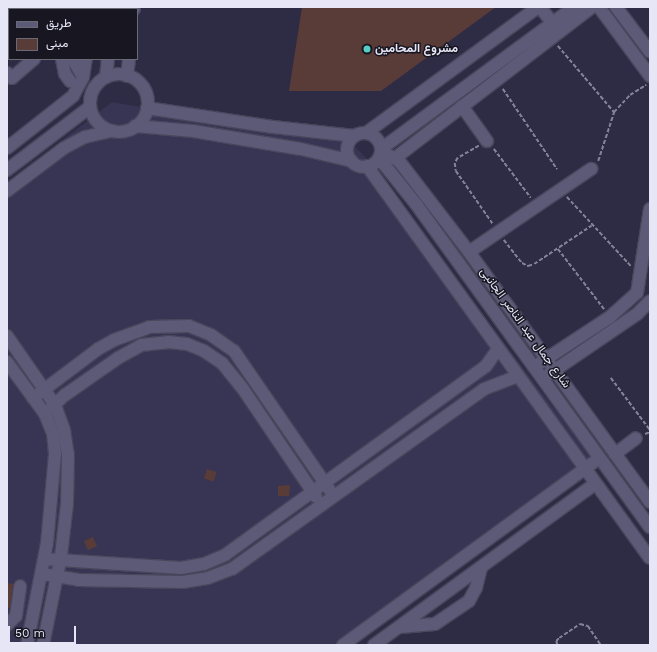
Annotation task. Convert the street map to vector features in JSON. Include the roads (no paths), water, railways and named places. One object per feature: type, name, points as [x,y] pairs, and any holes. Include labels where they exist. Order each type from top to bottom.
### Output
[{"type":"street","points":[[352,161],[347,150],[361,134],[539,7],[554,31]]},
{"type":"street","points":[[395,158],[496,80],[554,31],[574,7]]},
{"type":"street","points":[[367,166],[380,153],[554,31],[592,7]]},
{"type":"street","points":[[599,7],[650,76]]},
{"type":"street","points":[[616,7],[650,52]]},
{"type":"street","points":[[9,78],[33,60]]},
{"type":"street","points":[[62,60],[65,74],[70,81]]},
{"type":"street","points":[[74,60],[83,78]]},
{"type":"street","points":[[7,148],[58,110],[73,96],[83,78],[86,60]]},
{"type":"street","points":[[108,60],[106,77],[93,90],[90,107],[97,122],[112,131]]},
{"type":"street","points":[[127,76],[129,60]]},
{"type":"street","points":[[106,77],[127,76],[143,88],[147,108],[135,126]]},
{"type":"street","points":[[462,106],[488,141]]},
{"type":"street","points":[[7,170],[90,107]]},
{"type":"street","points":[[147,108],[273,127],[361,134],[377,138],[380,153],[650,527]]},
{"type":"street","points":[[7,191],[64,148],[85,138],[112,131],[124,131],[135,126],[193,131],[301,149],[367,166],[584,469],[650,558]]},
{"type":"street","name":"شارع جمال عبد الناصر الجانبى","points":[[380,153],[395,158],[470,252],[650,502]]},
{"type":"street","points":[[470,252],[591,169]]},
{"type":"street","points":[[534,366],[610,317],[634,296],[641,276],[650,209]]},
{"type":"street","points":[[542,378],[649,305]]},
{"type":"street","points":[[33,398],[114,340],[149,327],[189,326],[211,335],[234,352],[334,496]]},
{"type":"street","points":[[7,336],[45,388],[55,405],[64,430],[68,460],[60,561],[43,645]]},
{"type":"street","points":[[45,414],[118,358],[141,345],[168,342],[187,344],[204,351],[222,363],[243,389],[321,505]]},
{"type":"street","points":[[44,559],[159,568],[181,568],[204,564],[224,555],[486,366],[498,349]]},
{"type":"street","points":[[7,362],[45,414],[53,434],[55,454],[42,574],[27,645]]},
{"type":"street","points":[[42,574],[57,578],[183,582],[208,578],[232,569],[484,389],[518,376]]},
{"type":"street","points":[[615,454],[636,438]]},
{"type":"street","points":[[343,645],[599,458]]},
{"type":"street","points":[[371,626],[378,643],[595,484]]},
{"type":"street","points":[[400,627],[435,624],[469,602],[476,588],[481,568]]},
{"type":"street","points":[[7,625],[16,616],[20,586]]},
{"type":"place","name":"مشروع المحامين","points":[[367,49]]}]
